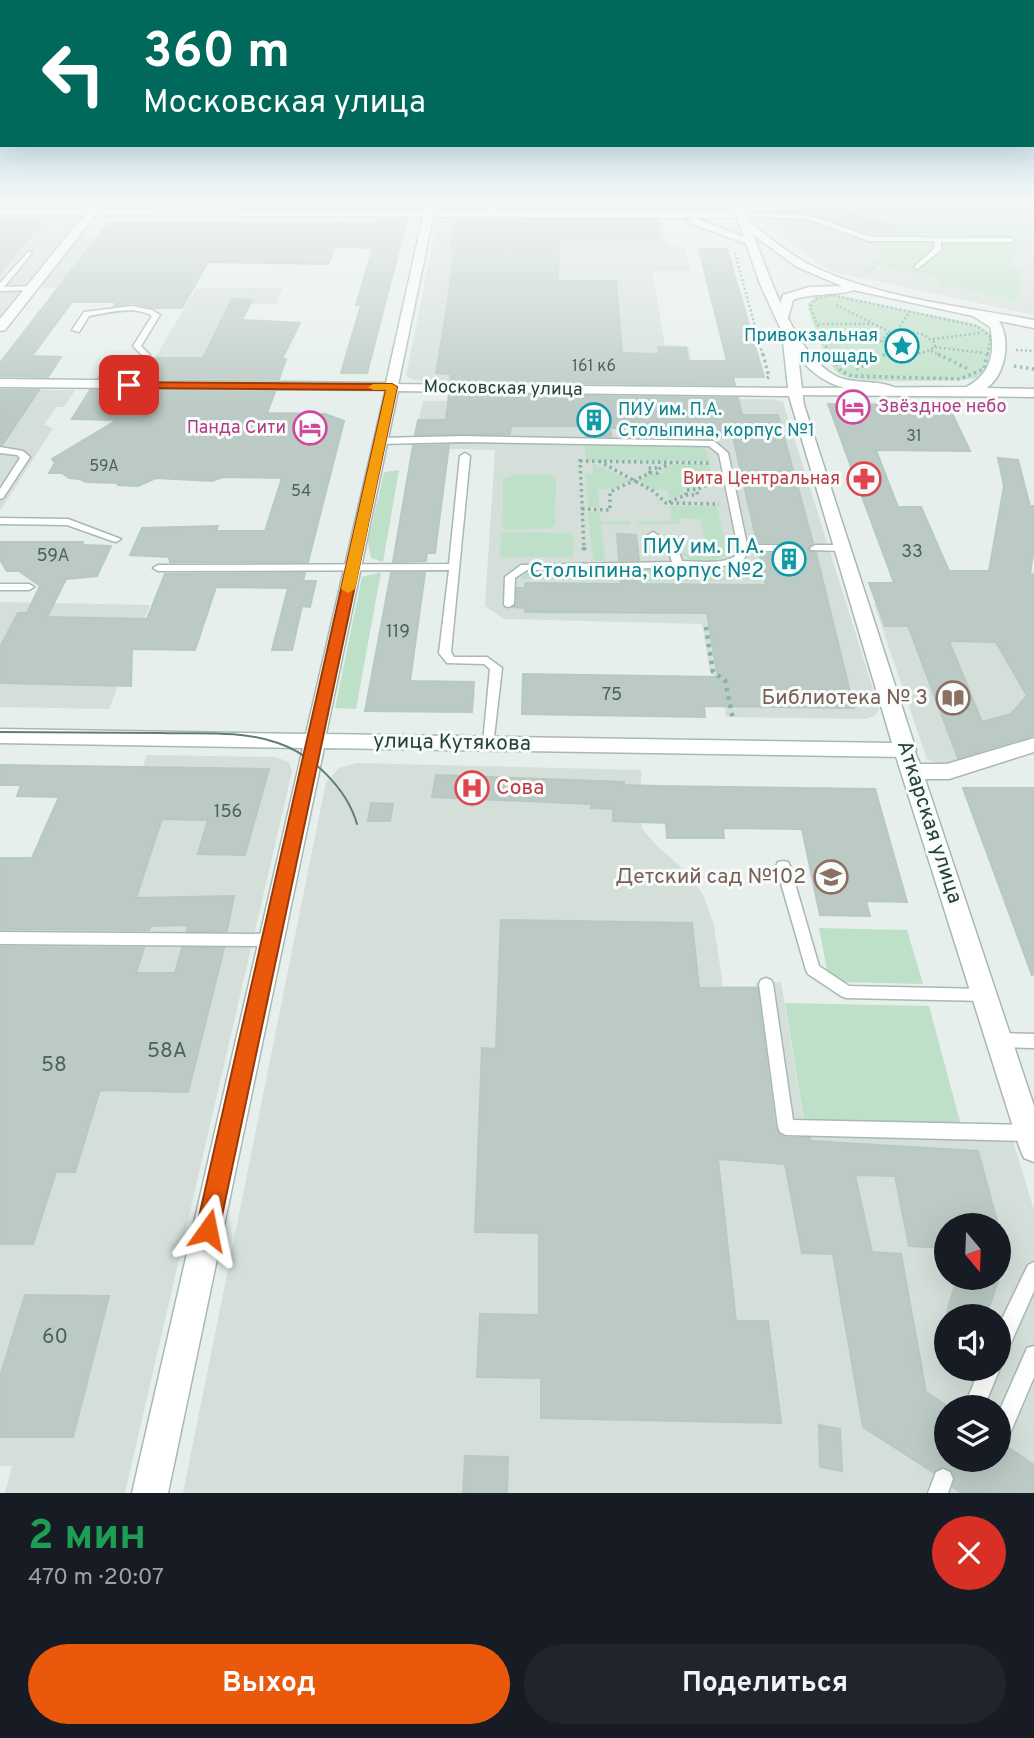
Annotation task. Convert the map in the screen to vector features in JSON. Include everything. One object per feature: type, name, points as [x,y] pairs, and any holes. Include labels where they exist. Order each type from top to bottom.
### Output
[{"type":"street","points":[[0,327],[43,273]]},
{"type":"street","points":[[150,1493],[416,273]]},
{"type":"street","name":"Аткарская улица","points":[[762,273],[789,332],[797,405],[908,761],[1032,1141]]},
{"type":"street","points":[[819,273],[878,292],[1034,324]]},
{"type":"street","points":[[783,315],[787,298],[799,292],[816,289],[878,292]]},
{"type":"street","points":[[970,391],[984,384],[992,376],[992,354],[998,331],[994,323],[976,313]]},
{"type":"street","name":"Аткарская улица","points":[[789,332],[811,365],[827,378],[856,387],[891,390]]},
{"type":"street","name":"Московская улица","points":[[0,383],[796,392]]},
{"type":"street","points":[[796,392],[891,390],[1034,393]]},
{"type":"street","name":"улица Кутякова","points":[[0,736],[489,743],[908,761],[949,772],[1034,745]]},
{"type":"lane","points":[[0,288],[13,273]]},
{"type":"lane","points":[[0,288],[31,288]]},
{"type":"lane","points":[[76,330],[87,314],[125,309],[152,311],[156,315],[137,346],[146,355],[129,385]]},
{"type":"lane","points":[[380,441],[463,439],[710,443],[721,449],[743,548],[742,557],[731,563],[534,565],[517,570],[510,577],[509,604]]},
{"type":"lane","points":[[0,450],[20,453],[25,457],[0,496]]},
{"type":"lane","points":[[465,456],[444,653],[451,660],[487,661],[496,668],[489,743]]},
{"type":"lane","points":[[0,521],[68,522],[116,539]]},
{"type":"lane","points":[[653,535],[674,551],[678,564]]},
{"type":"lane","points":[[743,548],[778,548]]},
{"type":"lane","points":[[815,548],[841,548]]},
{"type":"lane","points":[[158,568],[454,567]]},
{"type":"lane","points":[[0,587],[29,587]]},
{"type":"lane","points":[[783,866],[813,970],[846,992],[985,995]]},
{"type":"lane","points":[[0,937],[271,940]]},
{"type":"lane","points":[[766,984],[786,1127],[1032,1141]]},
{"type":"lane","points":[[1000,1040],[1034,1041]]},
{"type":"lane","points":[[1011,1321],[1034,1271]]},
{"type":"lane","points":[[1011,1408],[1034,1355]]},
{"type":"path","points":[[740,273],[769,377],[764,380],[768,392]]},
{"type":"path","points":[[821,297],[891,332]]},
{"type":"path","points":[[821,297],[843,297],[970,324],[987,332],[991,337],[992,354],[985,369],[960,379],[864,378],[846,374],[832,363],[810,307],[812,302],[821,297]]},
{"type":"path","points":[[902,331],[900,326],[910,311]]},
{"type":"path","points":[[818,324],[874,324]]},
{"type":"path","points":[[882,341],[884,336],[891,332],[902,331],[919,333],[932,339],[987,332]]},
{"type":"path","points":[[932,339],[935,347]]},
{"type":"path","points":[[825,340],[882,341],[895,350],[914,354],[930,351],[935,347],[992,354]]},
{"type":"path","points":[[1034,351],[1016,349],[1014,366],[1034,369]]},
{"type":"path","points":[[846,374],[895,350]]},
{"type":"path","points":[[930,351],[978,374]]},
{"type":"path","points":[[579,441],[585,565]]},
{"type":"path","points":[[580,461],[725,463]]},
{"type":"path","points":[[599,461],[666,503],[734,504]]},
{"type":"path","points":[[582,509],[610,510],[610,492],[650,473],[658,473],[660,468],[675,462]]},
{"type":"path","points":[[666,503],[686,495],[697,495],[698,489],[728,477]]},
{"type":"path","points":[[706,627],[713,671],[725,680],[733,719]]},
{"type":"shaded area","points":[[0,273],[35,273],[0,316]]},
{"type":"shaded area","points":[[52,273],[143,273],[126,288],[40,288]]},
{"type":"shaded area","points":[[427,273],[652,273],[665,345],[688,346],[691,360],[710,360],[715,384],[419,381],[406,375]]},
{"type":"shaded area","points":[[838,273],[914,273],[936,277],[942,281],[939,287],[951,286],[1019,297],[1021,273],[1034,273],[1034,315]]},
{"type":"shaded area","points":[[196,288],[282,288],[276,304],[250,304],[216,378],[154,360]]},
{"type":"shaded area","points":[[0,390],[75,390],[64,407],[56,407],[44,425],[53,428],[0,511]]},
{"type":"shaded area","points":[[773,399],[783,402],[879,708],[876,715],[866,719],[726,717],[719,680],[710,672],[702,624],[504,619],[485,606],[495,450],[413,448],[423,401]]},
{"type":"shaded area","points":[[1034,572],[1034,738],[956,763],[940,765],[927,759],[874,604],[1012,605],[1022,574]]},
{"type":"shaded area","points":[[0,602],[150,605],[109,709],[0,707]]},
{"type":"shaded area","points":[[147,755],[275,757],[289,762],[292,771],[125,1493],[5,1493],[12,1466],[0,1466],[0,893],[97,895]]},
{"type":"shaded area","points":[[357,763],[641,770],[642,829],[688,873],[703,895],[714,925],[723,986],[756,986],[756,982],[781,982],[804,1124],[1008,1125],[1034,1210],[1034,1493],[183,1493],[326,782],[339,768]]},
{"type":"green space","points":[[914,273],[1021,273],[1019,297],[1016,300],[951,286],[938,287],[942,281]]},
{"type":"green space","points":[[830,294],[976,324],[993,338],[987,369],[976,378],[961,380],[878,380],[847,377],[838,373],[824,351],[807,304],[816,296]]},
{"type":"green space","points":[[585,445],[701,447],[706,450],[709,461],[586,460]]},
{"type":"green space","points":[[593,463],[630,480],[613,489],[598,489],[599,507],[588,507],[586,475],[593,474]]},
{"type":"green space","points":[[675,464],[709,464],[713,481],[697,488],[683,489],[683,495],[670,500],[667,490],[654,490],[637,481],[650,474],[662,474],[663,468]]},
{"type":"green space","points":[[399,470],[383,562],[371,558],[368,542],[384,472]]},
{"type":"green space","points":[[517,474],[549,475],[556,479],[555,524],[552,528],[508,530],[502,527],[503,479]]},
{"type":"green space","points":[[670,506],[717,506],[728,555],[704,562],[685,557],[681,553],[707,553],[700,519],[679,518],[680,524],[639,524],[638,521],[672,521]]},
{"type":"green space","points":[[588,512],[600,512],[601,521],[630,521],[630,524],[601,524],[605,561],[593,561]]},
{"type":"green space","points":[[501,532],[573,533],[573,557],[500,557]]},
{"type":"green space","points":[[610,568],[612,581],[521,579],[525,573],[535,569]]},
{"type":"green space","points":[[637,568],[729,568],[732,581],[636,581],[634,571]]},
{"type":"green space","points":[[381,572],[356,709],[335,708],[362,577]]},
{"type":"green space","points":[[819,928],[907,930],[923,984],[839,982],[827,970]]},
{"type":"green space","points":[[785,1003],[929,1006],[961,1125],[804,1121]]},
{"type":"building","points":[[70,273],[202,273],[182,308],[154,308],[132,303],[114,306],[116,302],[72,302],[32,356],[61,357],[48,377],[0,376],[0,363]]},
{"type":"building","points":[[366,273],[393,273],[367,373],[341,373],[361,305],[356,305]]},
{"type":"building","points":[[451,273],[558,273],[558,281],[616,281],[622,353],[659,354],[658,347],[686,348],[688,361],[727,361],[705,273],[734,273],[764,377],[733,377],[735,385],[450,382],[451,374],[436,373]]},
{"type":"building","points":[[232,299],[252,300],[242,320],[300,323],[282,359],[286,359],[279,379],[140,378],[152,358],[203,358]]},
{"type":"building","points":[[111,357],[138,358],[126,378],[99,377]]},
{"type":"building","points":[[0,390],[39,390],[2,445],[0,445]]},
{"type":"building","points":[[90,390],[275,392],[267,413],[325,414],[344,421],[308,562],[170,562],[169,557],[130,555],[142,528],[218,526],[216,531],[265,531],[282,478],[223,477],[212,481],[156,478],[138,486],[86,482],[69,478],[62,473],[49,473],[55,463],[52,459],[117,420],[72,419]]},
{"type":"building","points":[[449,394],[738,398],[742,415],[778,415],[813,543],[808,549],[816,553],[854,708],[704,706],[705,717],[522,714],[523,674],[718,677],[707,613],[525,612],[525,608],[513,607],[517,604],[517,588],[525,588],[526,583],[621,584],[620,571],[640,571],[641,584],[766,585],[760,554],[778,554],[785,547],[778,542],[757,542],[733,437],[678,437],[676,428],[610,428],[611,436],[586,436],[585,426],[511,426],[510,434],[415,435],[418,420],[446,420]]},
{"type":"building","points":[[828,404],[948,405],[970,451],[876,450],[898,507],[921,507],[949,571],[989,571],[1004,486],[998,458],[1018,460],[1030,506],[1034,506],[1034,548],[1030,574],[1034,575],[1034,735],[958,758],[908,626],[885,626],[869,583],[894,583]],"holes":[[[949,641],[996,642],[1027,696],[1011,714],[982,722]]]},
{"type":"building","points":[[449,445],[435,553],[427,553],[426,561],[393,562],[413,446]]},
{"type":"building","points":[[617,534],[636,535],[639,560],[619,560]]},
{"type":"building","points":[[0,542],[83,542],[82,545],[111,546],[97,576],[66,579],[47,617],[147,619],[165,574],[305,573],[303,581],[316,581],[310,607],[302,606],[292,650],[272,650],[288,588],[216,587],[195,650],[132,649],[131,686],[0,683],[0,647],[18,613],[27,613],[40,586],[19,571],[7,571],[0,560]]},
{"type":"building","points":[[391,573],[425,573],[410,681],[474,682],[472,712],[365,711]]},
{"type":"building","points":[[0,765],[269,769],[245,855],[198,854],[208,820],[162,819],[136,898],[234,896],[227,931],[187,931],[188,925],[151,926],[149,930],[0,929],[0,858],[32,858],[59,797],[17,796],[21,785],[0,785]]},
{"type":"building","points":[[436,775],[624,782],[624,785],[875,789],[907,902],[866,901],[870,916],[820,915],[802,829],[723,828],[724,838],[667,838],[666,823],[613,821],[613,809],[591,808],[591,804],[432,797]]},
{"type":"building","points":[[963,788],[1034,788],[1032,975]]},
{"type":"building","points":[[371,803],[393,804],[390,821],[368,821]]},
{"type":"building","points":[[501,920],[692,923],[699,988],[757,988],[775,1127],[779,1134],[786,1138],[810,1138],[811,1141],[978,1151],[995,1213],[934,1213],[934,1247],[909,1246],[895,1176],[855,1175],[872,1252],[901,1254],[926,1392],[934,1397],[934,1471],[863,1427],[833,1254],[802,1253],[785,1164],[718,1159],[736,1321],[768,1321],[781,1423],[541,1418],[541,1378],[477,1377],[480,1314],[539,1315],[539,1233],[475,1232],[482,1048],[496,1049]]},
{"type":"building","points":[[0,947],[144,948],[136,973],[175,973],[182,948],[224,948],[188,1092],[100,1090],[75,1172],[56,1172],[33,1244],[0,1244]]},
{"type":"building","points":[[954,1290],[995,1290],[990,1304],[949,1304]]},
{"type":"building","points":[[25,1295],[109,1296],[73,1437],[0,1437],[0,1377]]},
{"type":"building","points":[[819,1425],[840,1429],[842,1471],[820,1467]]},
{"type":"building","points":[[1011,1449],[1034,1465],[1034,1493],[962,1493],[953,1487],[955,1478],[952,1472],[1011,1472]]},
{"type":"building","points":[[465,1456],[508,1457],[507,1493],[463,1493]]},
{"type":"tram line","points":[[0,732],[220,734],[264,739],[291,748],[327,775],[345,798],[357,824]]},
{"type":"slow traffic","points":[[348,589],[392,387],[373,387]]},
{"type":"place","name":"Привокзальная площадь","points":[[902,346]]},
{"type":"place","name":"Звёздное небо","points":[[853,407]]},
{"type":"place","name":"ПИУ им. П.А. Столыпина, корпус №1","points":[[594,420]]},
{"type":"place","name":"Панда Сити","points":[[310,428]]},
{"type":"place","name":"Вита Центральная","points":[[864,479]]},
{"type":"place","name":"ПИУ им. П.А. Столыпина, корпус №2","points":[[789,559]]},
{"type":"place","name":"Библиотека № 3","points":[[953,698]]},
{"type":"place","name":"Сова","points":[[472,788]]},
{"type":"place","name":"Детский сад №102","points":[[831,877]]},
{"type":"route","points":[[129,385],[392,387],[208,1230]]}]
